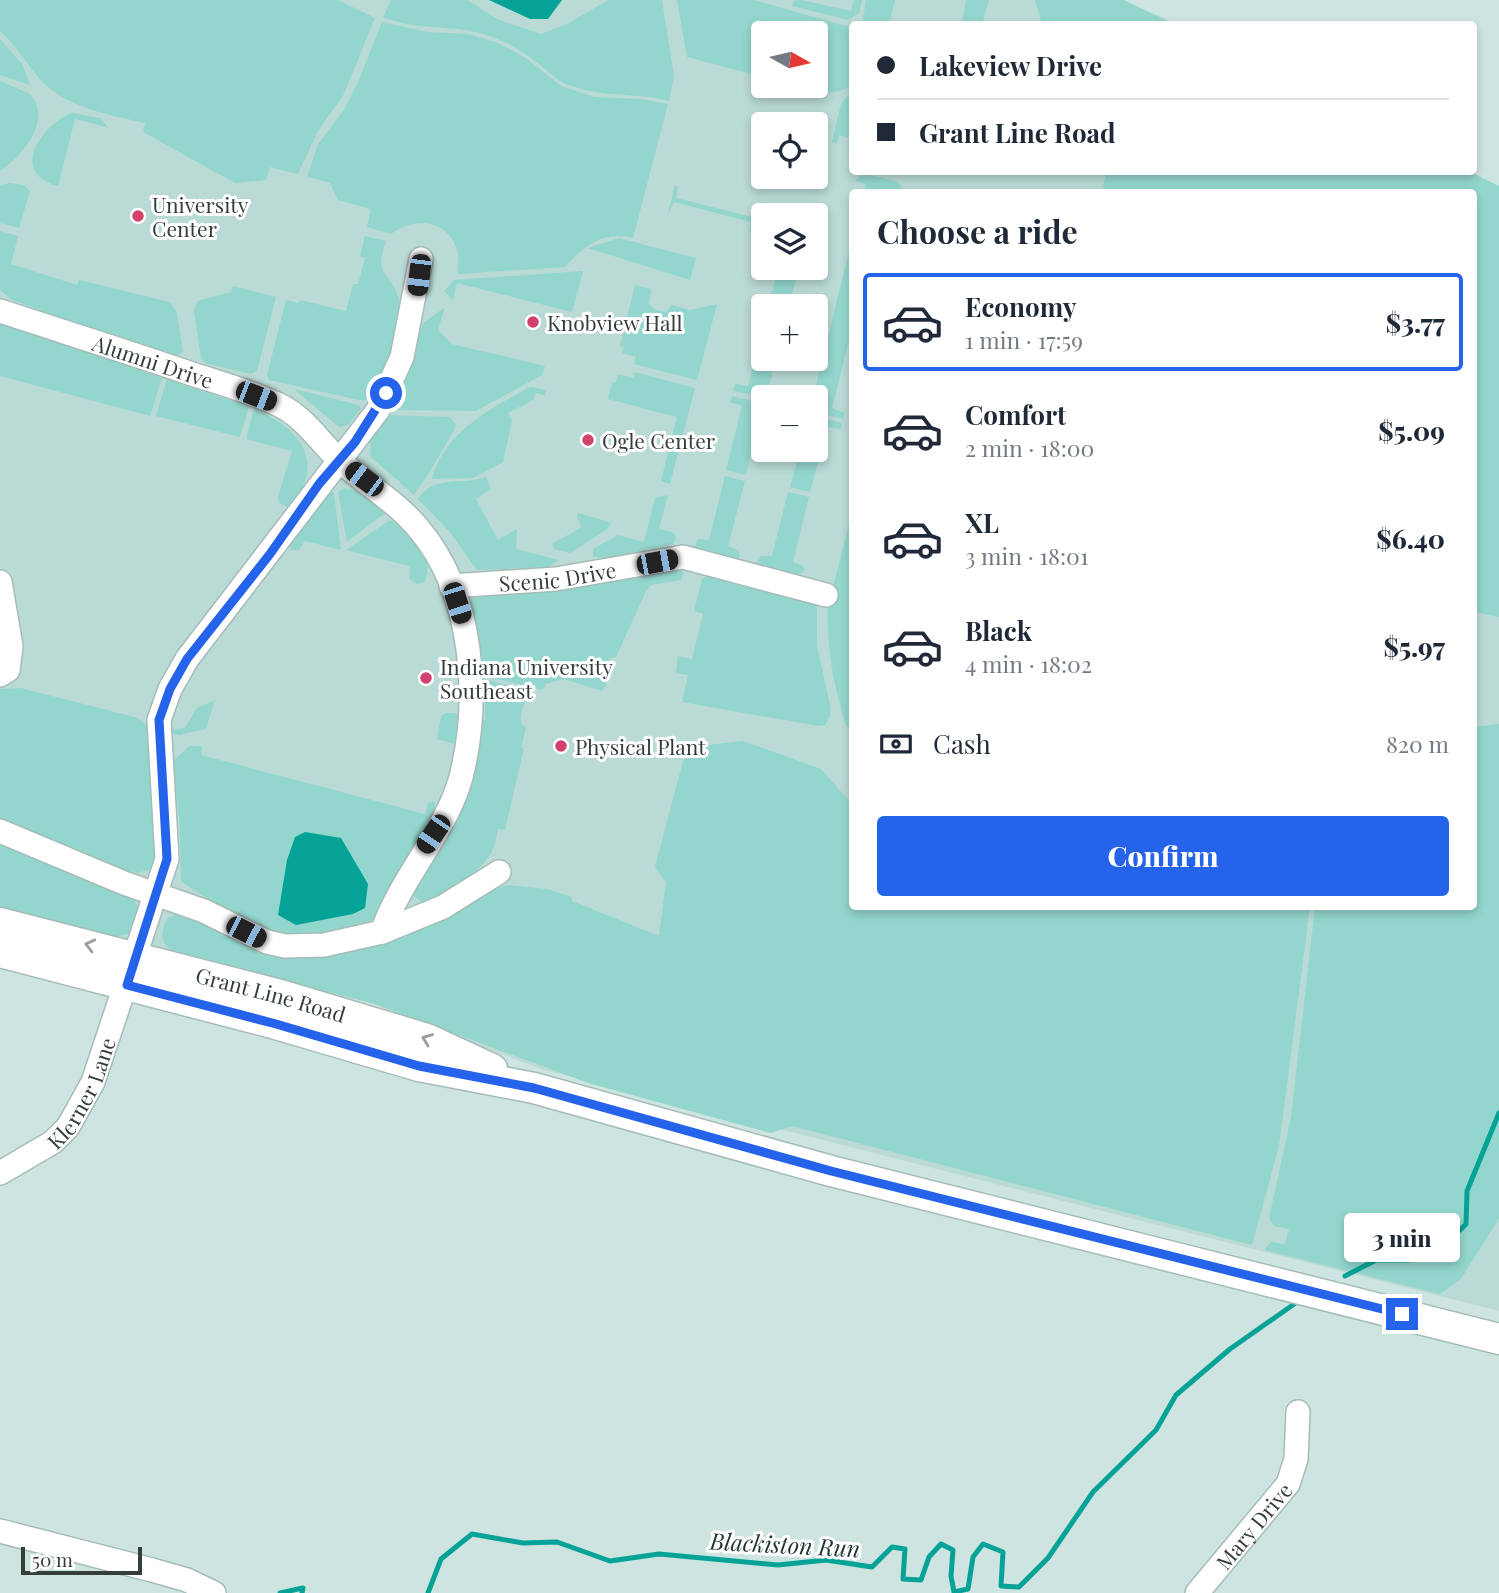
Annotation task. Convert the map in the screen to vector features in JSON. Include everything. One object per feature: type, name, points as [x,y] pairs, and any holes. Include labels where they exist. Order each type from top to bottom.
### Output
[{"type":"main road","name":"Grant Line Road","points":[[0,923],[134,956],[428,1038],[534,1088]]},
{"type":"main road","name":"Grant Line Road","points":[[0,952],[276,1024],[419,1066],[534,1088],[831,1171],[1499,1339]]},
{"type":"street","name":"Klerner Lane","points":[[0,1172],[34,1155],[68,1127],[93,1082],[157,895],[168,846],[159,720],[170,689],[187,659],[378,410],[395,377],[407,337],[421,259]]},
{"type":"street","name":"Alumni Drive","points":[[0,311],[278,404],[313,430],[339,460],[376,488],[419,529],[445,564],[467,646],[470,693],[467,746],[454,798],[406,880],[382,932]]},
{"type":"street","name":"Scenic Drive","points":[[451,586],[555,579],[683,557],[826,596]]},
{"type":"street","points":[[0,582],[11,646],[8,670],[0,676]]},
{"type":"street","points":[[0,831],[157,895],[204,911],[267,942],[285,946],[324,945],[382,932],[443,907],[499,872]]},
{"type":"street","name":"Mary Drive","points":[[1209,1589],[1289,1484],[1296,1459],[1298,1412]]},
{"type":"street","points":[[0,1531],[152,1570],[214,1593]]},
{"type":"shaded area","name":"Indiana University Southeast","points":[[0,0],[1121,0],[1172,21],[849,21],[849,175],[1466,175],[1499,192],[1499,1311],[541,1069],[373,1004],[0,911]]},
{"type":"green space","points":[[0,0],[338,0],[375,18],[343,96],[318,131],[298,174],[270,167],[266,180],[235,183],[143,132],[145,123],[74,103],[49,88],[0,31]]},
{"type":"green space","points":[[391,0],[467,0],[499,20],[541,34],[567,24],[608,0],[662,0],[674,76],[669,101],[594,92],[569,85],[519,50],[491,36],[458,29],[408,24],[383,17]]},
{"type":"green space","points":[[677,0],[754,0],[849,27],[849,87],[845,89],[828,92],[828,21],[751,21],[751,74],[687,57]]},
{"type":"green space","points":[[801,0],[851,11],[854,0],[862,0],[859,13],[848,20],[792,6],[794,1]]},
{"type":"green space","points":[[866,0],[895,0],[890,21],[862,21]]},
{"type":"green space","points":[[966,0],[989,0],[983,21],[962,21]]},
{"type":"green space","points":[[1035,0],[1124,0],[1167,21],[1041,21]]},
{"type":"green space","points":[[382,22],[427,32],[469,34],[498,43],[526,58],[561,86],[594,97],[641,99],[668,104],[633,238],[603,238],[579,252],[565,267],[458,274],[458,256],[454,242],[439,227],[420,223],[400,228],[391,234],[367,227],[371,209],[338,200],[330,183],[307,177],[318,144],[344,110],[358,82]]},
{"type":"green space","points":[[0,39],[23,65],[30,85],[0,75]]},
{"type":"green space","points":[[0,81],[30,94],[38,115],[32,137],[17,157],[0,171]]},
{"type":"green space","points":[[849,95],[849,138],[839,135],[837,144],[832,142],[841,104]]},
{"type":"green space","points":[[71,113],[100,118],[109,128],[75,119],[58,186],[43,180],[35,171],[32,161],[40,139],[49,128]]},
{"type":"green space","points":[[861,175],[871,175],[898,182],[902,187],[865,189],[866,184],[855,181]]},
{"type":"green space","points":[[1105,175],[1476,175],[1499,186],[1499,617],[1477,613],[1477,189],[1103,189]]},
{"type":"green space","points":[[0,185],[24,185],[30,191],[19,228],[0,223]]},
{"type":"green space","points":[[675,185],[678,187],[676,198],[751,217],[751,222],[674,202],[668,214]]},
{"type":"green space","points":[[0,231],[18,236],[11,264],[77,285],[79,280],[170,302],[177,313],[183,352],[176,356],[145,348],[12,300],[0,290]]},
{"type":"green space","points":[[365,236],[386,241],[382,253],[382,268],[395,288],[400,307],[391,350],[367,400],[269,380],[267,375],[286,300],[298,303],[300,300],[346,311],[353,284],[358,284],[365,258],[360,256]]},
{"type":"green space","points":[[619,238],[696,258],[690,280],[588,248]]},
{"type":"green space","points":[[849,252],[849,341],[832,408],[845,413],[843,419],[828,415],[828,385],[816,385],[819,371],[828,371],[828,337]]},
{"type":"green space","points":[[583,271],[572,312],[457,283],[453,300],[444,291],[454,280]]},
{"type":"green space","points":[[775,280],[796,280],[792,294],[771,294]]},
{"type":"green space","points":[[635,285],[651,289],[649,304],[654,309],[666,312],[672,305],[690,310],[717,304],[697,380],[634,364],[636,357],[622,353],[624,347],[620,346]]},
{"type":"green space","points":[[233,286],[276,297],[257,371],[251,374],[205,363],[201,358],[194,311],[197,301],[231,292]]},
{"type":"green space","points":[[445,307],[438,330],[452,344],[545,366],[542,375],[476,411],[391,408],[409,371],[422,324]]},
{"type":"green space","points":[[0,322],[162,378],[150,416],[0,376]]},
{"type":"green space","points":[[752,371],[773,371],[769,385],[751,385],[751,394],[733,391],[735,384],[748,386]]},
{"type":"green space","points":[[635,372],[695,388],[670,484],[661,481],[677,417],[608,399],[612,382],[616,382],[618,374],[633,378]]},
{"type":"green space","points":[[167,379],[249,407],[240,437],[156,416]]},
{"type":"green space","points":[[530,387],[546,390],[545,396],[536,393],[533,400],[508,413],[512,421],[503,462],[473,478],[432,479],[446,448],[458,435],[485,413]]},
{"type":"green space","points":[[294,389],[359,405],[361,409],[348,425],[339,427]]},
{"type":"green space","points":[[732,396],[751,401],[751,454],[746,475],[726,470],[742,406],[730,402]]},
{"type":"green space","points":[[254,409],[285,427],[304,449],[306,476],[300,492],[289,508],[279,503],[278,497],[292,451],[246,439]]},
{"type":"green space","points":[[386,415],[450,417],[456,425],[414,495],[370,456],[371,437]]},
{"type":"green space","points":[[828,419],[842,423],[841,429],[828,427]]},
{"type":"green space","points":[[797,462],[818,462],[810,492],[790,487]]},
{"type":"green space","points":[[725,476],[745,481],[728,546],[738,550],[740,556],[736,560],[695,551],[694,547],[698,539],[709,540]]},
{"type":"green space","points":[[486,477],[491,489],[476,499],[498,540],[517,529],[516,549],[558,560],[549,567],[477,570],[449,531],[418,499],[424,491],[440,483]]},
{"type":"green space","points":[[344,488],[359,492],[385,513],[347,542],[338,492]]},
{"type":"green space","points":[[330,490],[334,493],[341,550],[305,541],[299,550],[292,550],[289,544]]},
{"type":"green space","points":[[788,492],[809,497],[793,562],[803,566],[804,571],[797,578],[758,566],[757,562],[761,556],[772,556]]},
{"type":"green space","points":[[668,495],[659,529],[674,533],[676,539],[673,544],[606,558],[593,557],[593,549],[618,535],[644,542],[655,498]]},
{"type":"green space","points":[[578,513],[612,523],[606,530],[570,553],[554,549],[552,544],[582,527],[577,518]]},
{"type":"green space","points":[[390,520],[413,538],[424,556],[427,574],[424,583],[417,584],[409,579],[410,566],[346,550]]},
{"type":"green space","points":[[849,524],[849,728],[846,725],[835,682],[830,652],[828,607]]},
{"type":"green space","points":[[680,567],[684,574],[681,580],[651,585],[646,591],[616,657],[609,658],[606,686],[602,691],[564,679],[546,684],[542,690],[485,676],[468,605],[476,593]]},
{"type":"green space","points":[[708,575],[817,603],[817,646],[830,705],[830,717],[825,725],[682,702],[688,675],[676,673],[678,656],[692,659],[703,614],[694,611],[702,579]]},
{"type":"green space","points":[[485,679],[534,692],[525,701],[522,710],[521,723],[526,728],[521,748],[524,748],[505,830],[498,829],[492,852],[477,870],[451,889],[423,903],[411,894],[470,785],[476,767],[481,720],[485,720]]},
{"type":"green space","points":[[21,688],[138,718],[150,729],[163,842],[152,869],[137,873],[125,870],[0,819],[0,689]]},
{"type":"green space","points":[[215,700],[206,729],[179,735],[171,733],[171,730],[185,728],[197,708]]},
{"type":"green space","points":[[455,713],[461,719],[459,740],[455,744],[437,739],[441,716]]},
{"type":"green space","points":[[1499,724],[1499,1218],[1461,1279],[1440,1294],[1264,1250],[1271,1242],[1285,1244],[1289,1229],[1274,1226],[1269,1218],[1291,1117],[1315,910],[1477,910],[1477,727]]},
{"type":"green space","points":[[743,741],[821,769],[849,801],[849,910],[1310,910],[1279,1146],[1252,1245],[792,1126],[770,1133],[588,1083],[372,1003],[176,954],[164,942],[162,934],[168,918],[183,912],[272,954],[508,885],[547,889],[572,897],[572,901],[659,936],[666,882],[655,867],[683,761],[699,746]]},
{"type":"green space","points":[[189,746],[202,746],[201,755],[425,814],[428,803],[434,802],[437,811],[374,919],[327,934],[301,936],[269,932],[181,881],[180,828],[173,761]]},
{"type":"green space","points":[[0,841],[134,899],[139,909],[130,933],[111,938],[0,910]]},
{"type":"water","points":[[489,0],[562,0],[548,19],[530,19]]},
{"type":"water","points":[[305,832],[341,838],[368,884],[365,908],[353,914],[296,925],[278,915],[287,860],[295,837]]},
{"type":"waterway","name":"Blackiston Run","points":[[1345,1276],[1376,1260],[1409,1260],[1448,1242],[1466,1224],[1467,1191],[1499,1113]]},
{"type":"waterway","name":"Blackiston Run","points":[[428,1593],[441,1559],[472,1534],[523,1543],[557,1542],[610,1561],[659,1554],[778,1565],[826,1560],[872,1567],[892,1547],[905,1549],[903,1579],[921,1580],[929,1557],[941,1544],[953,1550],[951,1576],[954,1592],[968,1589],[973,1557],[983,1544],[1003,1552],[1001,1586],[1019,1587],[1048,1558],[1093,1492],[1156,1430],[1176,1395],[1230,1349],[1297,1302]]},
{"type":"waterway","name":"Blackiston Run","points":[[280,1593],[303,1588],[302,1593]]},
{"type":"place","name":"University Center","points":[[138,216]]},
{"type":"place","name":"Knobview Hall","points":[[533,322]]},
{"type":"place","name":"Ogle Center","points":[[588,440]]},
{"type":"place","name":"Indiana University Southeast","points":[[426,678]]},
{"type":"place","name":"Physical Plant","points":[[561,746]]},
{"type":"route","points":[[386,393],[378,410],[355,442],[319,484],[270,554],[187,659],[170,689],[159,720],[168,830],[167,859],[161,884],[146,918],[127,985],[276,1024],[419,1066],[534,1088],[831,1171],[1101,1241],[1402,1314]]}]
